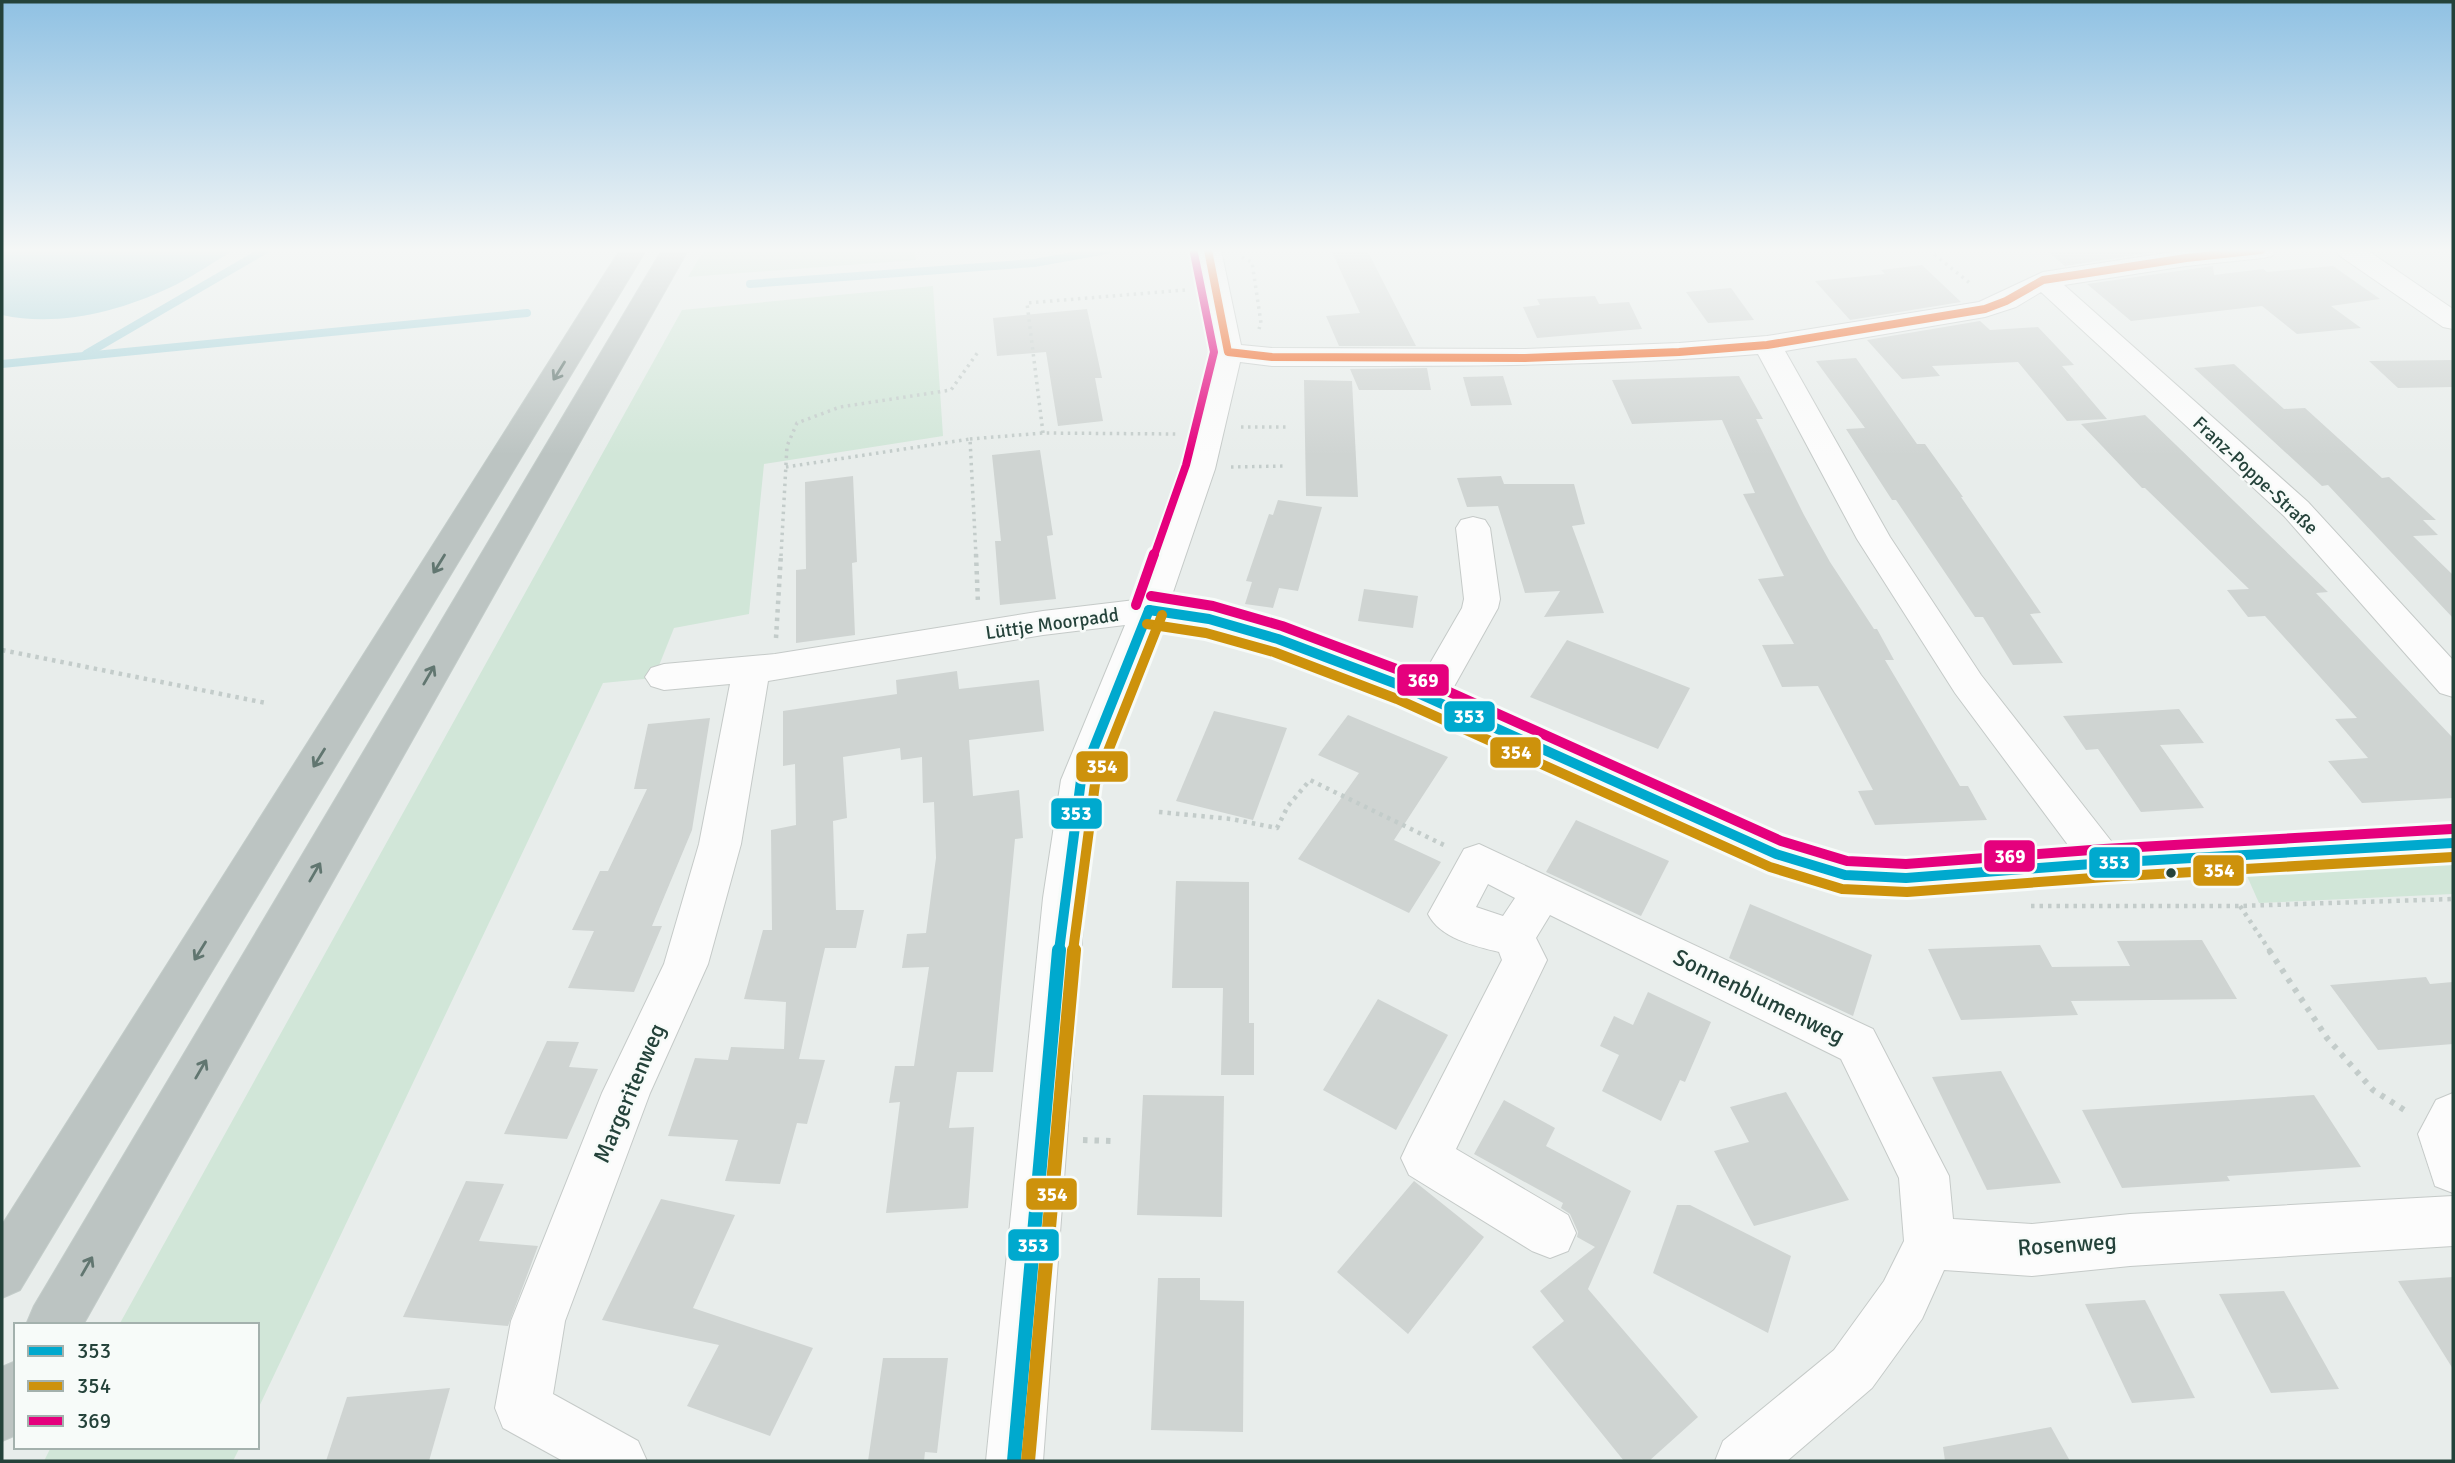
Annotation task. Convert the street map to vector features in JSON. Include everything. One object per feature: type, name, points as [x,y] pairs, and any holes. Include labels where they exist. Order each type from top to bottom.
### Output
[{"type":"highway","points":[[2,1272],[591,318]]},
{"type":"highway","points":[[54,1323],[635,318]]},
{"type":"highway","points":[[2,1413],[14,1392]]},
{"type":"street","points":[[1014,1461],[1063,898],[1081,780],[1149,610],[1199,469],[1228,352],[1221,318]]},
{"type":"street","points":[[1228,352],[1272,357],[1525,358],[1767,345],[1929,318]]},
{"type":"street","name":"Franz-Poppe-Straße","points":[[2085,318],[2296,509],[2453,684]]},
{"type":"street","points":[[1767,345],[1874,539],[1968,684],[2105,863]]},
{"type":"street","points":[[1429,697],[1480,608],[1482,599],[1473,528]]},
{"type":"street","name":"Lüttje Moorpadd","points":[[664,677],[763,668],[980,633],[1149,610],[1209,619],[1278,639],[1429,697],[1776,854],[1845,875],[1906,878],[2105,863],[2453,843]]},
{"type":"street","name":"Margeritenweg","points":[[618,1461],[523,1408],[538,1321],[626,1093],[685,964],[720,844],[739,748],[763,668]]},
{"type":"street","points":[[1479,861],[1450,914],[1482,930],[1513,937],[1525,960],[1426,1158],[1550,1233]]},
{"type":"street","name":"Sonnenblumenweg","points":[[1479,861],[1857,1044],[1924,1176],[1930,1242]]},
{"type":"street","points":[[1513,937],[1542,892]]},
{"type":"street","name":"Rosenweg","points":[[1930,1242],[2032,1251],[2130,1240],[2453,1221]]},
{"type":"street","points":[[1743,1461],[1853,1369],[1903,1300],[1930,1242]]},
{"type":"path","points":[[1029,318],[1043,433]]},
{"type":"path","points":[[763,668],[787,446],[797,423],[840,407],[951,390],[978,352]]},
{"type":"path","points":[[1229,427],[1286,427]]},
{"type":"path","points":[[786,467],[970,439],[1043,433],[1177,434]]},
{"type":"path","points":[[970,439],[980,633]]},
{"type":"path","points":[[1228,467],[1287,466]]},
{"type":"path","points":[[2,650],[266,703]]},
{"type":"path","points":[[1159,812],[1231,819],[1277,828],[1288,806],[1310,780],[1479,861]]},
{"type":"path","points":[[2020,906],[2240,906],[2453,899]]},
{"type":"path","points":[[2240,906],[2327,1038],[2373,1090],[2451,1140]]},
{"type":"path","points":[[1075,1139],[1111,1141]]},
{"type":"green space","points":[[677,318],[935,318],[943,436],[764,464],[749,614],[674,628],[654,678],[603,683],[259,1407],[259,1323],[120,1323]]},
{"type":"green space","points":[[2453,860],[2453,894],[2259,903],[2243,867]]},
{"type":"green space","points":[[50,1449],[239,1449],[233,1461],[44,1461]]},
{"type":"building","points":[[993,318],[1089,318],[1102,378],[1095,378],[1103,421],[1058,426],[1046,352],[997,356]]},
{"type":"building","points":[[1327,318],[1402,318],[1416,346],[1339,346]]},
{"type":"building","points":[[1528,318],[1637,318],[1642,329],[1537,338]]},
{"type":"building","points":[[1705,318],[1754,320],[1708,323]]},
{"type":"building","points":[[2128,318],[2155,318],[2131,321]]},
{"type":"building","points":[[2277,318],[2348,318],[2361,328],[2297,334]]},
{"type":"building","points":[[1980,321],[1990,330],[2038,327],[2074,365],[2062,366],[2107,419],[2067,421],[2018,362],[1932,366],[1940,376],[1902,379],[1867,340]]},
{"type":"building","points":[[1856,358],[1917,444],[1925,444],[1963,497],[2041,613],[2030,614],[2063,663],[2013,665],[1983,617],[1975,617],[1896,500],[1892,500],[1846,429],[1865,428],[1816,361]]},
{"type":"building","points":[[2453,360],[2453,387],[2398,388],[2369,361]]},
{"type":"building","points":[[2234,364],[2284,409],[2305,408],[2382,478],[2389,477],[2436,520],[2423,520],[2438,535],[2413,536],[2453,575],[2453,618],[2328,485],[2322,486],[2194,368]]},
{"type":"building","points":[[1427,368],[1431,390],[1359,390],[1350,369]]},
{"type":"building","points":[[1503,376],[1512,405],[1471,406],[1463,377]]},
{"type":"building","points":[[1739,376],[1763,419],[1756,419],[1830,562],[1874,629],[1877,629],[1894,660],[1885,660],[1960,786],[1968,786],[1987,820],[1875,825],[1858,791],[1873,790],[1818,686],[1782,687],[1762,645],[1794,644],[1758,579],[1784,576],[1743,494],[1755,493],[1722,420],[1632,424],[1612,380]]},
{"type":"building","points":[[1304,380],[1352,381],[1358,497],[1306,496]]},
{"type":"building","points":[[2145,415],[2328,592],[2316,593],[2453,738],[2453,798],[2362,803],[2328,761],[2368,758],[2335,719],[2357,718],[2265,616],[2248,617],[2227,590],[2249,589],[2142,488],[2081,424]]},
{"type":"building","points":[[1040,450],[1053,535],[1047,536],[1056,599],[1000,605],[995,541],[1001,541],[992,455]]},
{"type":"building","points":[[853,476],[857,562],[852,563],[855,635],[796,643],[796,570],[806,569],[805,482]]},
{"type":"building","points":[[1501,476],[1504,484],[1574,484],[1585,524],[1572,526],[1604,613],[1544,617],[1560,591],[1525,593],[1498,506],[1467,507],[1457,478]]},
{"type":"building","points":[[1278,500],[1322,507],[1298,591],[1279,588],[1273,608],[1245,604],[1252,582],[1246,581],[1269,514],[1273,515]]},
{"type":"building","points":[[1364,589],[1418,596],[1413,628],[1358,621]]},
{"type":"building","points":[[1567,640],[1690,688],[1658,749],[1530,697]]},
{"type":"building","points":[[957,671],[959,689],[1039,680],[1044,731],[969,740],[973,796],[1019,790],[1023,838],[1015,839],[993,1072],[957,1072],[949,1128],[974,1127],[968,1208],[886,1213],[900,1102],[889,1103],[895,1066],[914,1066],[929,967],[902,968],[907,934],[926,933],[936,858],[934,802],[923,803],[922,757],[901,760],[900,748],[843,757],[847,818],[833,821],[836,910],[864,910],[856,948],[825,948],[799,1059],[825,1060],[807,1124],[797,1123],[780,1184],[725,1181],[738,1140],[668,1136],[695,1058],[728,1060],[731,1047],[784,1049],[786,1002],[744,999],[763,930],[772,930],[771,830],[796,825],[795,764],[783,766],[783,711],[897,694],[896,680]]},
{"type":"building","points":[[2179,709],[2204,743],[2160,745],[2204,808],[2141,812],[2098,749],[2086,750],[2063,716]]},
{"type":"building","points":[[1214,711],[1287,728],[1253,820],[1176,801]]},
{"type":"building","points":[[1348,715],[1448,757],[1394,840],[1441,862],[1409,913],[1298,859],[1359,773],[1318,755]]},
{"type":"building","points":[[710,718],[692,830],[652,926],[662,926],[634,992],[568,988],[594,931],[572,930],[600,871],[608,871],[647,789],[634,789],[648,724]]},
{"type":"building","points":[[1576,820],[1669,861],[1641,916],[1546,872]]},
{"type":"building","points":[[1176,881],[1249,882],[1249,1023],[1254,1023],[1254,1075],[1221,1075],[1223,988],[1172,988]]},
{"type":"building","points":[[1750,904],[1872,955],[1853,1016],[1729,958]]},
{"type":"building","points":[[2202,940],[2237,999],[2071,1001],[2078,1015],[1961,1020],[1928,949],[2040,945],[2052,967],[2130,966],[2117,941]]},
{"type":"building","points":[[2426,977],[2430,984],[2453,982],[2453,1044],[2378,1050],[2330,985]]},
{"type":"building","points":[[1648,992],[1711,1022],[1685,1082],[1680,1080],[1661,1121],[1602,1091],[1619,1055],[1600,1046],[1614,1016],[1633,1025]]},
{"type":"building","points":[[1378,999],[1448,1035],[1396,1130],[1323,1090]]},
{"type":"building","points":[[547,1041],[579,1042],[569,1067],[598,1069],[567,1139],[504,1134]]},
{"type":"building","points":[[2001,1071],[2061,1183],[1987,1190],[1932,1077]]},
{"type":"building","points":[[1786,1092],[1849,1200],[1754,1226],[1714,1151],[1749,1142],[1730,1107]]},
{"type":"building","points":[[1143,1095],[1224,1096],[1222,1217],[1137,1215]]},
{"type":"building","points":[[2314,1095],[2361,1167],[2227,1176],[2230,1181],[2122,1188],[2082,1110]]},
{"type":"building","points":[[1504,1100],[1555,1128],[1546,1146],[1631,1191],[1588,1289],[1698,1417],[1649,1461],[1624,1461],[1532,1347],[1564,1321],[1540,1291],[1595,1247],[1577,1237],[1578,1232],[1570,1214],[1561,1208],[1563,1203],[1474,1154]]},
{"type":"building","points":[[466,1181],[504,1184],[479,1241],[538,1246],[508,1326],[403,1317]]},
{"type":"building","points":[[1414,1181],[1484,1237],[1408,1334],[1337,1272]]},
{"type":"building","points":[[661,1199],[735,1215],[693,1308],[813,1348],[770,1436],[687,1406],[719,1345],[602,1320]]},
{"type":"building","points":[[1677,1205],[1690,1205],[1791,1256],[1768,1333],[1653,1273]]},
{"type":"building","points":[[2453,1277],[2453,1369],[2398,1281]]},
{"type":"building","points":[[1158,1278],[1200,1278],[1200,1300],[1244,1301],[1243,1432],[1151,1430]]},
{"type":"building","points":[[2284,1291],[2339,1389],[2271,1393],[2219,1294]]},
{"type":"building","points":[[2145,1300],[2195,1398],[2132,1403],[2085,1304]]},
{"type":"building","points":[[883,1358],[948,1358],[937,1453],[925,1452],[924,1461],[868,1461]]},
{"type":"building","points":[[450,1388],[429,1461],[326,1461],[347,1397]]},
{"type":"building","points":[[2051,1427],[2070,1461],[1945,1461],[1943,1447]]},
{"type":"waterway","points":[[86,354],[147,318]]},
{"type":"waterway","points":[[2,364],[473,318]]},
{"type":"transit line","name":"369","points":[[1136,605],[1186,465],[1214,352],[1207,318]]},
{"type":"transit line","points":[[1221,318],[1228,352],[1272,357],[1525,358],[1679,352],[1767,345],[1929,318]]},
{"type":"transit line","name":"369","points":[[1151,596],[1213,606],[1282,626],[1407,673],[1781,841],[1847,861],[1906,864],[2104,849],[2452,829]]},
{"type":"transit line","name":"353","points":[[1149,610],[1209,619],[1278,639],[1402,686],[1776,854],[1845,875],[1906,878],[2105,863],[2453,843]]},
{"type":"transit line","name":"353","points":[[1014,1461],[1064,898],[1081,780],[1149,610]]},
{"type":"transit line","name":"354","points":[[1028,1461],[1078,900],[1095,784],[1162,615]]},
{"type":"transit line","name":"354","points":[[1147,624],[1206,633],[1274,652],[1397,699],[1770,867],[1842,889],[1907,892],[2106,877],[2453,857]]}]
